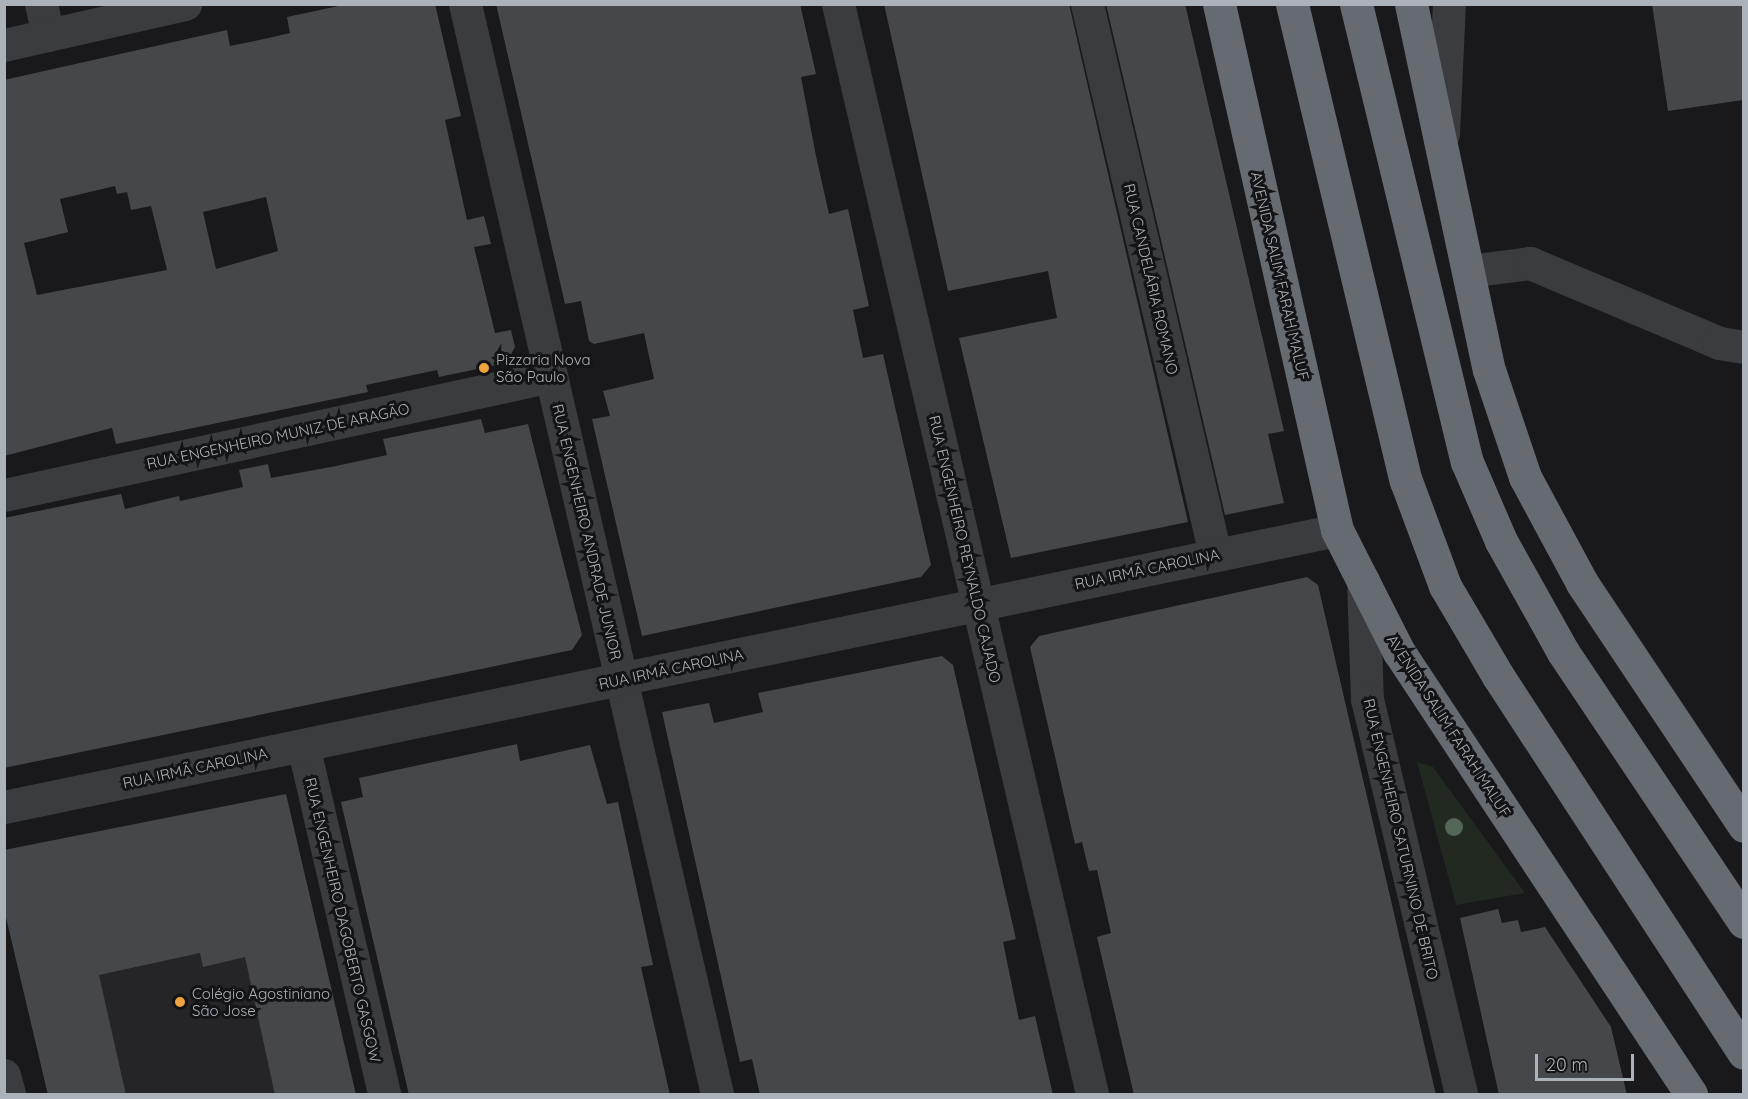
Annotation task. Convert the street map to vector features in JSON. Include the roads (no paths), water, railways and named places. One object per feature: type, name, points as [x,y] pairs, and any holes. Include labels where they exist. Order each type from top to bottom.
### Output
[{"type":"highway","name":"AVENIDA SALIM FARAH MALUF","points":[[1219,4],[1337,530],[1398,652],[1691,1095]]},
{"type":"highway","points":[[1292,4],[1406,481],[1445,586],[1498,676],[1743,1053]]},
{"type":"highway","points":[[1356,4],[1467,462],[1501,541],[1563,652],[1743,922]]},
{"type":"highway","points":[[1411,4],[1489,370],[1525,477],[1582,583],[1743,826]]},
{"type":"street","name":"RUA ENGENHEIRO ANDRADE JUNIOR","points":[[465,4],[717,1095]]},
{"type":"street","name":"RUA ENGENHEIRO REYNALDO CAJADO","points":[[838,4],[1092,1095]]},
{"type":"street","name":"RUA CANDELÁRIA ROMANO","points":[[1087,4],[1215,554]]},
{"type":"street","points":[[1442,148],[1449,4]]},
{"type":"street","points":[[4,45],[44,20],[173,6]]},
{"type":"street","points":[[1468,271],[1530,262],[1719,343],[1743,347]]},
{"type":"street","name":"RUA ENGENHEIRO MUNIZ DE ARAGÃO","points":[[4,495],[551,376]]},
{"type":"street","name":"RUA IRMÃ CAROLINA","points":[[4,807],[1337,530]]},
{"type":"street","name":"RUA ENGENHEIRO SATURNINO DE BRITO","points":[[1363,580],[1367,699],[1461,1095]]},
{"type":"street","name":"RUA ENGENHEIRO DAGOBERTO GASGOW","points":[[303,746],[384,1095]]},
{"type":"street","points":[[4,1075],[9,1095]]},
{"type":"place","name":"Pizzaria Nova São Paulo","points":[[484,368]]},
{"type":"place","name":"Colégio Agostiniano São Jose","points":[[180,1002]]}]
